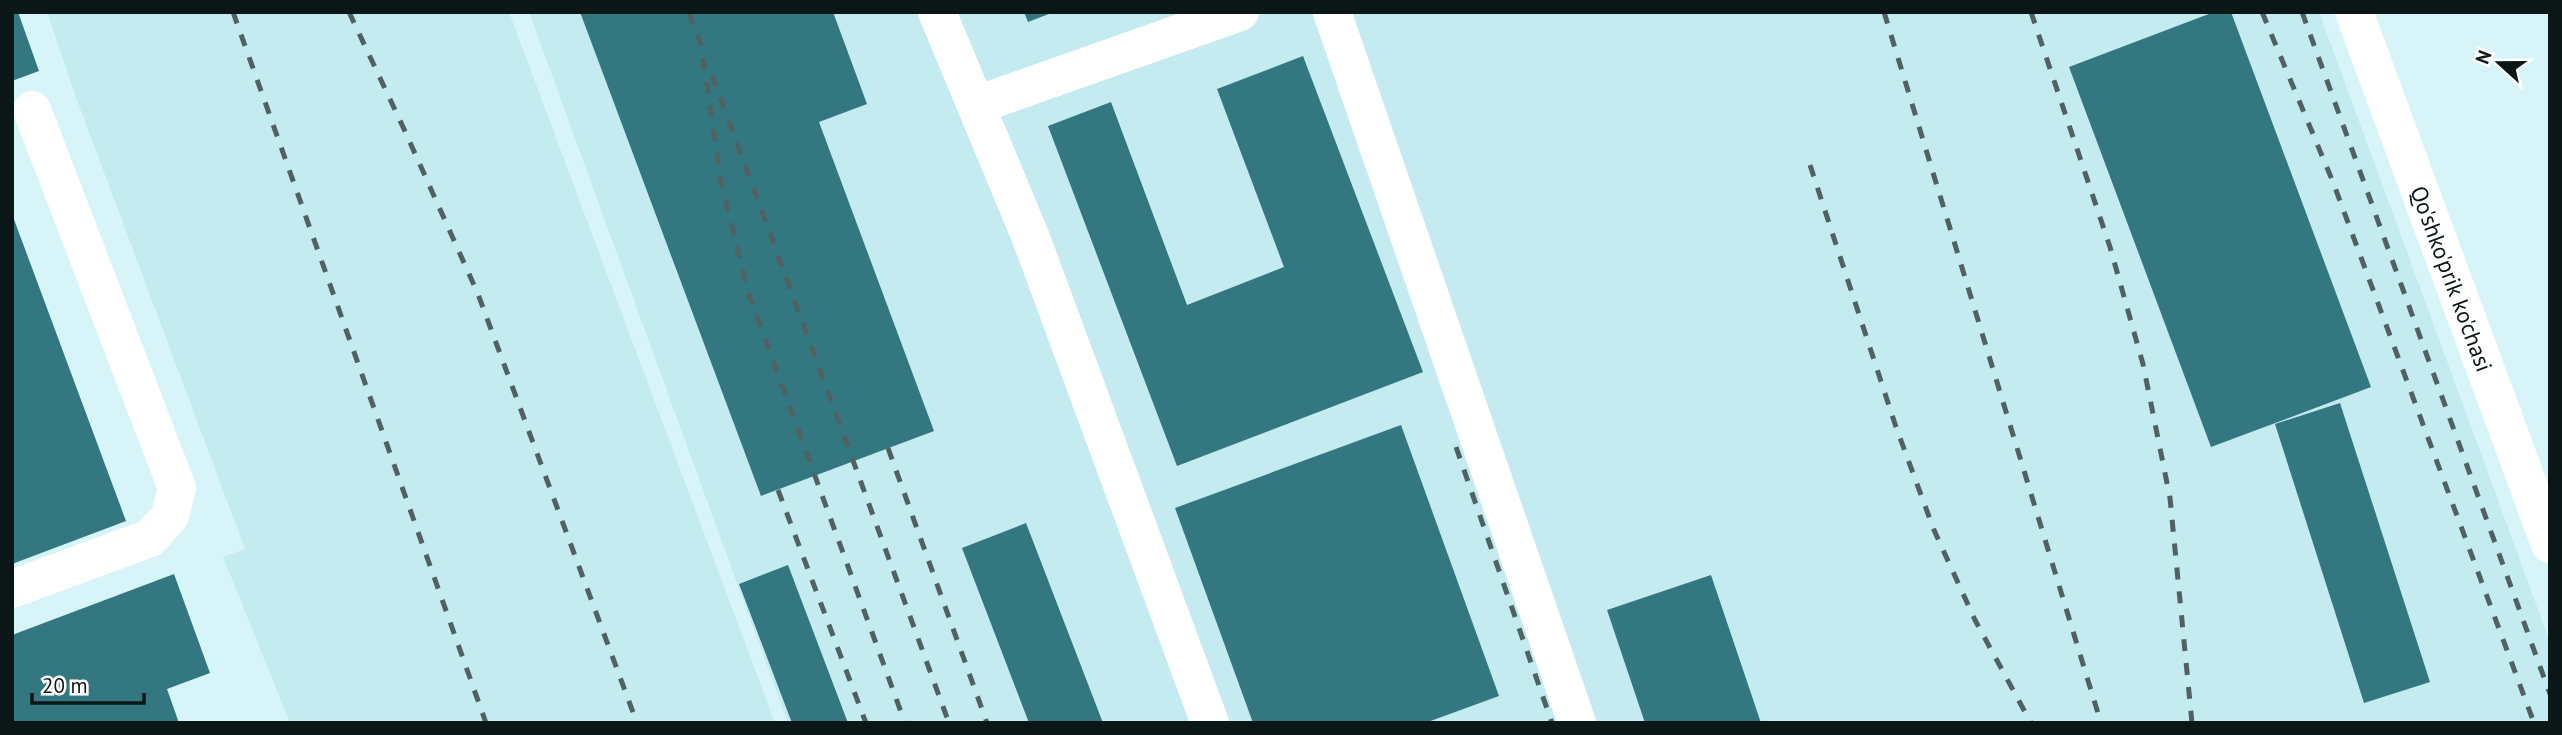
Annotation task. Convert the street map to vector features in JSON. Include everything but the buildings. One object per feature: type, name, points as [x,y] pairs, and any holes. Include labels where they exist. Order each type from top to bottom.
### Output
[{"type":"street","points":[[937,12],[1031,238],[1210,723]]},
{"type":"street","points":[[977,105],[1240,12]]},
{"type":"street","points":[[1332,12],[1577,723]]},
{"type":"street","name":"Qo'shko'prik ko'chasi","points":[[2354,12],[2550,544]]},
{"type":"street","points":[[12,589],[150,538],[170,516],[177,488],[32,110]]},
{"type":"shaded area","points":[[47,12],[509,12],[775,723],[290,723],[223,557],[245,549],[74,92]]},
{"type":"shaded area","points":[[529,12],[2319,12],[2550,642],[2550,723],[788,723]]},
{"type":"railway","points":[[233,12],[486,723]]},
{"type":"railway","points":[[349,12],[478,294],[637,723]]},
{"type":"railway","points":[[689,12],[701,45],[721,182],[748,292],[905,723]]},
{"type":"railway","points":[[1884,12],[2101,723]]},
{"type":"railway","points":[[2031,12],[2110,247],[2143,364],[2170,498],[2192,723]]},
{"type":"railway","points":[[2262,12],[2333,182],[2534,723]]},
{"type":"railway","points":[[2302,12],[2550,694]]},
{"type":"railway","points":[[712,75],[949,723]]},
{"type":"railway","points":[[1810,165],[1896,427],[1934,530],[1975,620],[2031,723]]},
{"type":"railway","points":[[1456,447],[1552,723]]},
{"type":"railway","points":[[888,448],[987,723]]},
{"type":"railway","points":[[778,490],[866,723]]}]
